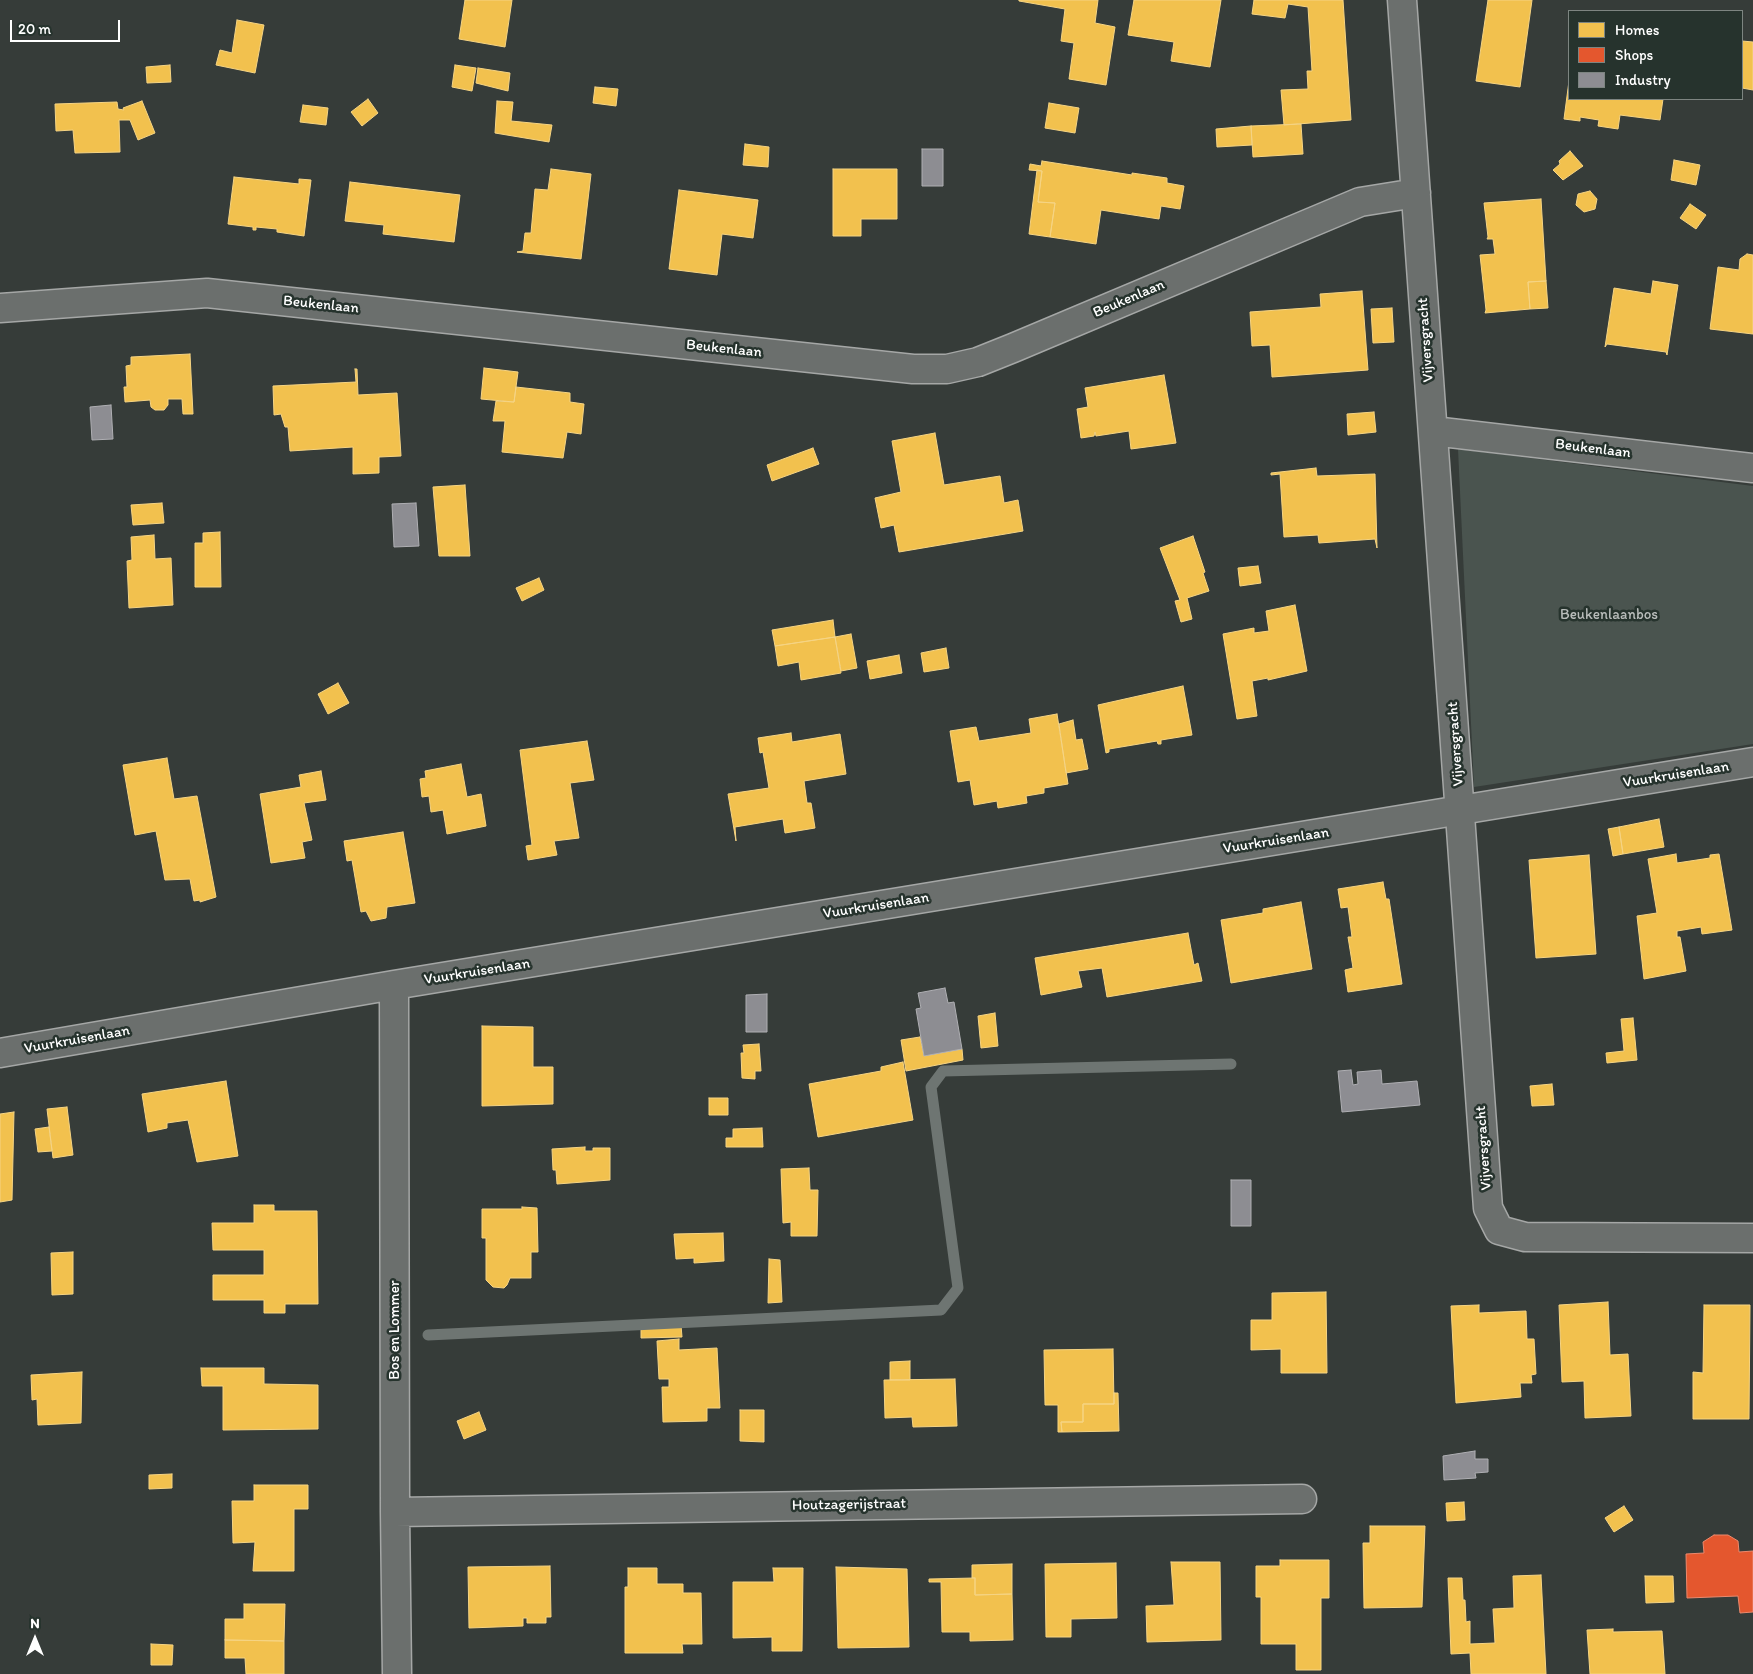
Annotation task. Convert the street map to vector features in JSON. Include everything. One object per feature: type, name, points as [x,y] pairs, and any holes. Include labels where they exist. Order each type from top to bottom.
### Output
[{"type":"street","name":"Vijversgracht","points":[[1402,0],[1488,1208],[1499,1230],[1525,1237],[1753,1238]]},
{"type":"street","name":"Beukenlaan","points":[[0,308],[207,293],[913,370],[947,369],[978,362],[1013,348],[1360,202],[1416,193]]},
{"type":"street","name":"Beukenlaan","points":[[1433,431],[1753,468]]},
{"type":"street","name":"Vuurkruisenlaan","points":[[0,1053],[394,985],[1753,762]]},
{"type":"street","name":"Bos en Lommer","points":[[394,985],[397,1674]]},
{"type":"street","name":"Houtzagerijstraat","points":[[395,1512],[1302,1499]]},
{"type":"green space","name":"Beukenlaanbos","points":[[1458,449],[1753,486],[1753,744],[1474,787]]},
{"type":"building: Homes","points":[[465,0],[512,0],[505,47],[459,39]]},
{"type":"building: Homes","points":[[1019,0],[1098,0],[1095,23],[1115,27],[1106,85],[1069,79],[1074,43],[1061,41],[1065,9]]},
{"type":"building: Homes","points":[[1134,0],[1221,0],[1210,67],[1171,61],[1174,42],[1128,35]]},
{"type":"building: Homes","points":[[1254,0],[1343,0],[1351,120],[1284,125],[1281,90],[1308,89],[1307,71],[1312,71],[1308,7],[1288,4],[1285,18],[1252,14]]},
{"type":"building: Homes","points":[[1488,0],[1532,0],[1520,87],[1476,81]]},
{"type":"building: Homes","points":[[237,20],[264,25],[255,73],[216,65],[220,50],[232,53]]},
{"type":"building: Homes","points":[[1743,41],[1753,42],[1753,90],[1743,88]]},
{"type":"building: Homes","points":[[170,65],[171,82],[147,83],[146,67]]},
{"type":"building: Homes","points":[[455,65],[476,68],[472,91],[452,87]]},
{"type":"building: Homes","points":[[478,68],[510,73],[508,91],[476,83]]},
{"type":"building: Homes","points":[[595,87],[618,89],[616,106],[593,103]]},
{"type":"building: Homes","points":[[1568,89],[1568,100],[1663,100],[1660,120],[1620,115],[1618,129],[1598,126],[1599,120],[1580,117],[1580,121],[1564,119]]},
{"type":"building: Homes","points":[[368,99],[378,113],[362,126],[351,112]]},
{"type":"building: Homes","points":[[142,101],[155,133],[138,140],[130,120],[119,120],[120,152],[75,153],[73,130],[56,131],[55,104],[117,102],[118,109],[124,110],[123,108]]},
{"type":"building: Homes","points":[[497,101],[513,102],[511,121],[552,125],[549,142],[495,133]]},
{"type":"building: Homes","points":[[1049,103],[1079,108],[1075,133],[1045,128]]},
{"type":"building: Homes","points":[[303,105],[328,108],[326,125],[300,122]]},
{"type":"building: Homes","points":[[1301,124],[1303,154],[1253,157],[1251,126]]},
{"type":"building: Homes","points":[[1251,126],[1252,145],[1217,147],[1216,129]]},
{"type":"building: Homes","points":[[745,144],[769,147],[768,167],[743,165]]},
{"type":"building: Homes","points":[[1570,151],[1583,166],[1563,180],[1553,170],[1560,164],[1559,161]]},
{"type":"building: Homes","points":[[1674,160],[1700,165],[1696,185],[1671,180]]},
{"type":"building: Homes","points":[[1042,161],[1132,175],[1132,173],[1167,178],[1167,183],[1184,186],[1180,209],[1161,206],[1159,219],[1101,210],[1096,244],[1050,237],[1055,203],[1038,202],[1042,171],[1029,170],[1030,164],[1041,166]]},
{"type":"building: Homes","points":[[551,169],[591,174],[581,259],[517,252],[523,251],[525,233],[531,233],[535,189],[548,190]]},
{"type":"building: Homes","points":[[833,169],[897,169],[897,219],[861,219],[861,236],[833,236]]},
{"type":"building: Homes","points":[[1037,170],[1042,171],[1038,202],[1055,203],[1050,237],[1029,234]]},
{"type":"building: Homes","points":[[234,177],[299,184],[299,179],[311,180],[304,236],[277,232],[277,229],[256,227],[256,230],[253,230],[253,227],[228,224]]},
{"type":"building: Homes","points":[[350,182],[460,195],[454,242],[383,234],[384,225],[345,221]]},
{"type":"building: Homes","points":[[679,190],[758,200],[753,238],[722,234],[717,275],[669,269]]},
{"type":"building: Homes","points":[[1590,191],[1597,199],[1595,209],[1584,212],[1576,205],[1578,194]]},
{"type":"building: Homes","points":[[1541,199],[1546,281],[1528,282],[1530,309],[1485,313],[1480,255],[1495,254],[1493,239],[1487,239],[1484,203]]},
{"type":"building: Homes","points":[[1690,204],[1706,215],[1696,229],[1680,218]]},
{"type":"building: Homes","points":[[1747,254],[1753,255],[1753,334],[1710,329],[1718,267],[1739,270],[1740,259]]},
{"type":"building: Homes","points":[[1546,281],[1548,308],[1530,309],[1528,282]]},
{"type":"building: Homes","points":[[1653,281],[1678,285],[1667,355],[1666,352],[1607,344],[1605,347],[1614,288],[1651,294]]},
{"type":"building: Homes","points":[[1362,291],[1368,370],[1272,377],[1270,345],[1252,346],[1250,312],[1321,307],[1320,294]]},
{"type":"building: Homes","points":[[1392,308],[1394,342],[1373,343],[1371,309]]},
{"type":"building: Homes","points":[[190,354],[193,414],[183,414],[182,399],[168,399],[168,405],[164,410],[155,410],[151,407],[150,400],[125,402],[124,387],[127,387],[126,366],[131,365],[131,357]]},
{"type":"building: Homes","points":[[484,368],[518,372],[514,402],[481,399]]},
{"type":"building: Homes","points":[[355,369],[357,369],[358,395],[397,393],[401,456],[379,457],[379,473],[353,474],[353,447],[290,451],[288,427],[285,427],[281,414],[274,415],[273,386],[356,382]]},
{"type":"building: Homes","points":[[1164,375],[1176,443],[1131,449],[1129,431],[1096,436],[1095,432],[1094,436],[1081,438],[1077,409],[1088,407],[1085,388]]},
{"type":"building: Homes","points":[[516,387],[570,393],[570,402],[584,404],[581,434],[567,432],[563,458],[502,452],[505,421],[493,421],[496,401],[514,402]]},
{"type":"building: Homes","points":[[1374,412],[1376,432],[1348,435],[1347,414]]},
{"type":"building: Homes","points":[[935,433],[944,485],[1000,476],[1004,503],[1018,500],[1023,531],[899,552],[894,525],[881,528],[875,498],[901,492],[892,441]]},
{"type":"building: Homes","points":[[813,448],[819,464],[772,481],[767,465]]},
{"type":"building: Homes","points":[[1316,468],[1317,476],[1375,474],[1377,548],[1375,539],[1319,543],[1318,535],[1284,537],[1280,474],[1271,475],[1271,473]]},
{"type":"building: Homes","points":[[465,485],[470,556],[439,556],[433,487]]},
{"type":"building: Homes","points":[[162,503],[164,523],[133,525],[131,505]]},
{"type":"building: Homes","points":[[220,532],[221,587],[195,587],[195,543],[203,543],[203,533]]},
{"type":"building: Homes","points":[[154,535],[155,559],[171,558],[173,605],[129,608],[127,561],[132,560],[131,537]]},
{"type":"building: Homes","points":[[1193,536],[1209,591],[1187,598],[1192,619],[1181,622],[1175,601],[1180,600],[1160,548]]},
{"type":"building: Homes","points":[[1258,566],[1261,583],[1240,586],[1238,568]]},
{"type":"building: Homes","points":[[539,578],[544,590],[522,601],[516,588]]},
{"type":"building: Homes","points":[[1295,605],[1307,671],[1268,680],[1268,678],[1252,681],[1257,716],[1237,719],[1223,634],[1254,628],[1254,633],[1269,631],[1266,611]]},
{"type":"building: Homes","points":[[833,620],[835,637],[775,646],[772,630]]},
{"type":"building: Homes","points":[[851,634],[857,668],[841,671],[835,637]]},
{"type":"building: Homes","points":[[835,637],[841,673],[801,680],[799,662],[778,666],[775,646]]},
{"type":"building: Homes","points":[[946,648],[949,668],[924,672],[921,653]]},
{"type":"building: Homes","points":[[899,655],[902,673],[870,679],[867,661]]},
{"type":"building: Homes","points":[[338,683],[349,703],[328,714],[318,694]]},
{"type":"building: Homes","points":[[1183,686],[1192,735],[1161,740],[1161,744],[1158,744],[1157,741],[1109,749],[1109,752],[1106,753],[1098,705]]},
{"type":"building: Homes","points":[[1057,714],[1068,784],[1044,788],[1044,793],[1026,796],[1027,803],[998,808],[997,801],[974,805],[970,780],[958,782],[950,731],[976,727],[979,741],[1031,733],[1029,719]]},
{"type":"building: Homes","points":[[1073,720],[1076,740],[1082,739],[1088,769],[1066,773],[1059,724]]},
{"type":"building: Homes","points":[[791,733],[792,742],[840,734],[846,774],[804,781],[807,803],[811,803],[815,828],[785,833],[783,819],[735,827],[736,841],[728,794],[769,788],[763,752],[760,753],[758,738]]},
{"type":"building: Homes","points":[[587,741],[594,780],[570,783],[579,838],[554,841],[557,855],[528,860],[526,846],[532,845],[520,750]]},
{"type":"building: Homes","points":[[167,758],[174,799],[197,796],[216,897],[200,902],[200,900],[194,901],[190,879],[165,880],[156,831],[135,835],[123,765]]},
{"type":"building: Homes","points":[[461,764],[467,797],[481,794],[486,826],[447,834],[443,810],[431,812],[429,796],[422,797],[420,779],[426,778],[425,771]]},
{"type":"building: Homes","points":[[321,771],[326,800],[304,803],[312,840],[302,842],[305,858],[271,863],[260,794],[301,787],[299,775]]},
{"type":"building: Homes","points":[[1659,819],[1664,847],[1623,854],[1619,827]]},
{"type":"building: Homes","points":[[1619,827],[1623,854],[1613,856],[1608,829]]},
{"type":"building: Homes","points":[[403,832],[415,903],[387,907],[386,918],[371,921],[366,911],[361,912],[352,860],[347,861],[344,841]]},
{"type":"building: Homes","points":[[1676,854],[1677,863],[1710,858],[1710,855],[1719,854],[1732,930],[1702,934],[1701,927],[1677,931],[1677,937],[1680,937],[1686,971],[1644,979],[1637,916],[1657,913],[1648,859]]},
{"type":"building: Homes","points":[[1589,855],[1596,954],[1536,958],[1529,860]]},
{"type":"building: Homes","points":[[1383,882],[1386,899],[1389,899],[1402,984],[1348,992],[1345,970],[1353,968],[1348,937],[1352,937],[1348,907],[1341,908],[1338,889]]},
{"type":"building: Homes","points":[[1301,902],[1312,969],[1231,983],[1221,920],[1263,913],[1263,909]]},
{"type":"building: Homes","points":[[1188,933],[1194,965],[1198,963],[1202,981],[1107,997],[1102,968],[1078,971],[1082,987],[1041,995],[1035,958]]},
{"type":"building: Homes","points":[[995,1013],[998,1046],[981,1048],[978,1016]]},
{"type":"building: Homes","points":[[1633,1018],[1637,1060],[1607,1063],[1606,1053],[1624,1051],[1621,1019]]},
{"type":"building: Homes","points":[[482,1026],[533,1027],[533,1067],[553,1067],[553,1104],[482,1106]]},
{"type":"building: Homes","points":[[920,1037],[924,1056],[962,1049],[963,1060],[906,1071],[901,1040]]},
{"type":"building: Homes","points":[[759,1044],[761,1071],[755,1071],[755,1079],[742,1078],[741,1053],[744,1053],[743,1045]]},
{"type":"building: Homes","points":[[903,1062],[913,1120],[818,1137],[809,1084],[881,1071],[881,1067]]},
{"type":"building: Homes","points":[[226,1081],[238,1156],[197,1162],[188,1120],[167,1123],[167,1128],[148,1132],[142,1094]]},
{"type":"building: Homes","points":[[1552,1084],[1554,1105],[1532,1106],[1530,1086]]},
{"type":"building: Homes","points":[[709,1098],[728,1098],[728,1115],[709,1115]]},
{"type":"building: Homes","points":[[67,1107],[73,1155],[53,1158],[47,1109]]},
{"type":"building: Homes","points":[[14,1112],[12,1200],[0,1202],[0,1114]]},
{"type":"building: Homes","points":[[49,1127],[52,1151],[38,1152],[35,1129]]},
{"type":"building: Homes","points":[[762,1128],[763,1147],[726,1147],[726,1138],[733,1138],[733,1129]]},
{"type":"building: Homes","points":[[585,1147],[585,1151],[593,1151],[593,1148],[610,1148],[610,1180],[557,1184],[556,1170],[553,1170],[552,1149]]},
{"type":"building: Homes","points":[[809,1168],[810,1190],[818,1190],[817,1236],[791,1236],[791,1222],[783,1223],[781,1169]]},
{"type":"building: Homes","points":[[254,1205],[274,1205],[274,1211],[317,1211],[318,1304],[285,1304],[285,1313],[264,1313],[264,1300],[213,1300],[213,1275],[264,1275],[264,1250],[213,1250],[212,1223],[254,1223]]},
{"type":"building: Homes","points":[[522,1207],[537,1208],[538,1252],[531,1252],[531,1278],[510,1278],[504,1288],[493,1287],[486,1280],[486,1238],[482,1238],[482,1209],[522,1209]]},
{"type":"building: Homes","points":[[723,1233],[724,1261],[694,1263],[694,1258],[676,1259],[674,1234]]},
{"type":"building: Homes","points":[[73,1252],[73,1294],[52,1295],[51,1253]]},
{"type":"building: Homes","points":[[769,1259],[780,1260],[782,1302],[768,1303]]},
{"type":"building: Homes","points":[[1326,1292],[1327,1373],[1281,1373],[1281,1349],[1251,1350],[1251,1320],[1272,1320],[1272,1293]]},
{"type":"building: Homes","points":[[1608,1302],[1610,1355],[1628,1354],[1631,1416],[1585,1418],[1584,1381],[1562,1382],[1559,1305]]},
{"type":"building: Homes","points":[[1479,1305],[1479,1313],[1526,1311],[1527,1339],[1534,1339],[1536,1374],[1531,1375],[1532,1383],[1520,1383],[1521,1397],[1456,1403],[1451,1306]]},
{"type":"building: Homes","points":[[1704,1305],[1750,1305],[1749,1419],[1693,1419],[1693,1372],[1703,1373]]},
{"type":"building: Homes","points":[[681,1325],[682,1337],[641,1338],[641,1327]]},
{"type":"building: Homes","points":[[679,1339],[679,1350],[717,1348],[720,1408],[707,1408],[707,1421],[663,1422],[662,1387],[669,1387],[669,1379],[659,1379],[657,1341]]},
{"type":"building: Homes","points":[[1113,1349],[1114,1404],[1083,1404],[1083,1422],[1061,1422],[1062,1432],[1058,1432],[1058,1405],[1045,1405],[1044,1350]]},
{"type":"building: Homes","points":[[910,1361],[910,1380],[890,1380],[890,1362]]},
{"type":"building: Homes","points":[[201,1368],[264,1368],[264,1384],[318,1385],[318,1429],[223,1430],[223,1386],[202,1386]]},
{"type":"building: Homes","points":[[82,1372],[81,1423],[38,1425],[37,1399],[32,1400],[31,1375]]},
{"type":"building: Homes","points":[[955,1379],[957,1426],[913,1427],[912,1417],[885,1418],[884,1380]]},
{"type":"building: Homes","points":[[1114,1393],[1118,1393],[1119,1431],[1062,1432],[1061,1422],[1083,1422],[1083,1404],[1114,1404]]},
{"type":"building: Homes","points":[[740,1410],[764,1410],[764,1442],[740,1441]]},
{"type":"building: Homes","points":[[479,1412],[486,1430],[464,1439],[457,1421]]},
{"type":"building: Homes","points":[[172,1474],[172,1488],[149,1489],[149,1475]]},
{"type":"building: Homes","points":[[254,1485],[308,1485],[308,1509],[294,1509],[294,1571],[253,1571],[255,1542],[233,1543],[232,1501],[254,1501]]},
{"type":"building: Homes","points":[[1464,1502],[1465,1520],[1447,1521],[1446,1503]]},
{"type":"building: Homes","points":[[1624,1506],[1633,1520],[1614,1532],[1605,1518]]},
{"type":"building: Homes","points":[[1370,1526],[1425,1526],[1422,1607],[1364,1608],[1363,1543],[1370,1543]]},
{"type":"building: Homes","points":[[1280,1560],[1329,1560],[1329,1598],[1321,1598],[1321,1670],[1296,1670],[1296,1644],[1261,1644],[1261,1597],[1256,1597],[1256,1566],[1280,1566]]},
{"type":"building: Homes","points":[[1171,1562],[1220,1562],[1221,1640],[1147,1642],[1146,1606],[1174,1605]]},
{"type":"building: Homes","points":[[1116,1563],[1117,1618],[1071,1619],[1071,1637],[1046,1637],[1045,1564]]},
{"type":"building: Homes","points":[[1012,1564],[1012,1594],[975,1595],[975,1578],[972,1578],[972,1565]]},
{"type":"building: Homes","points":[[550,1566],[551,1617],[546,1617],[546,1623],[527,1623],[527,1618],[523,1618],[523,1626],[469,1628],[468,1567]]},
{"type":"building: Homes","points":[[836,1567],[907,1569],[909,1647],[838,1648]]},
{"type":"building: Homes","points":[[628,1568],[657,1568],[657,1584],[683,1584],[683,1593],[701,1593],[702,1644],[682,1644],[683,1653],[625,1653],[625,1587],[628,1587]]},
{"type":"building: Homes","points":[[773,1568],[803,1568],[802,1651],[772,1651],[772,1637],[733,1638],[733,1582],[774,1582]]},
{"type":"building: Homes","points":[[1541,1575],[1546,1674],[1471,1674],[1470,1653],[1451,1654],[1448,1578],[1462,1578],[1466,1622],[1470,1621],[1470,1644],[1495,1643],[1493,1609],[1514,1608],[1513,1576]]},
{"type":"building: Homes","points":[[1645,1576],[1673,1576],[1674,1602],[1646,1603]]},
{"type":"building: Homes","points":[[975,1578],[975,1595],[1012,1594],[1013,1640],[970,1641],[970,1632],[942,1632],[941,1582],[929,1582],[929,1579]]},
{"type":"building: Homes","points":[[244,1604],[285,1604],[284,1641],[225,1640],[225,1619],[244,1619]]},
{"type":"building: Homes","points":[[1613,1629],[1613,1632],[1662,1631],[1665,1674],[1590,1674],[1587,1630]]},
{"type":"building: Homes","points":[[225,1640],[284,1641],[284,1674],[246,1674],[245,1658],[225,1658]]},
{"type":"building: Homes","points":[[151,1644],[173,1645],[172,1665],[151,1665]]},
{"type":"building: Shops","points":[[1714,1535],[1728,1535],[1738,1541],[1739,1552],[1753,1551],[1753,1612],[1740,1613],[1738,1596],[1687,1598],[1686,1554],[1704,1553],[1703,1542]]},
{"type":"building: Industry","points":[[922,149],[943,149],[943,186],[922,186]]},
{"type":"building: Industry","points":[[111,405],[113,439],[92,440],[90,407]]},
{"type":"building: Industry","points":[[416,503],[419,546],[394,547],[392,504]]},
{"type":"building: Industry","points":[[945,988],[948,1003],[954,1002],[962,1049],[924,1056],[916,1009],[921,1008],[918,993]]},
{"type":"building: Industry","points":[[767,994],[767,1032],[746,1032],[746,995]]},
{"type":"building: Industry","points":[[1351,1070],[1353,1085],[1358,1084],[1357,1072],[1381,1070],[1382,1084],[1417,1081],[1420,1105],[1342,1112],[1338,1071]]},
{"type":"building: Industry","points":[[1231,1180],[1251,1180],[1251,1226],[1231,1226]]},
{"type":"building: Industry","points":[[1475,1451],[1475,1459],[1488,1459],[1488,1472],[1475,1473],[1476,1478],[1444,1480],[1443,1456]]},
{"type":"waterway","points":[[428,1335],[941,1310],[958,1288],[931,1087],[943,1071],[1231,1064]]}]
